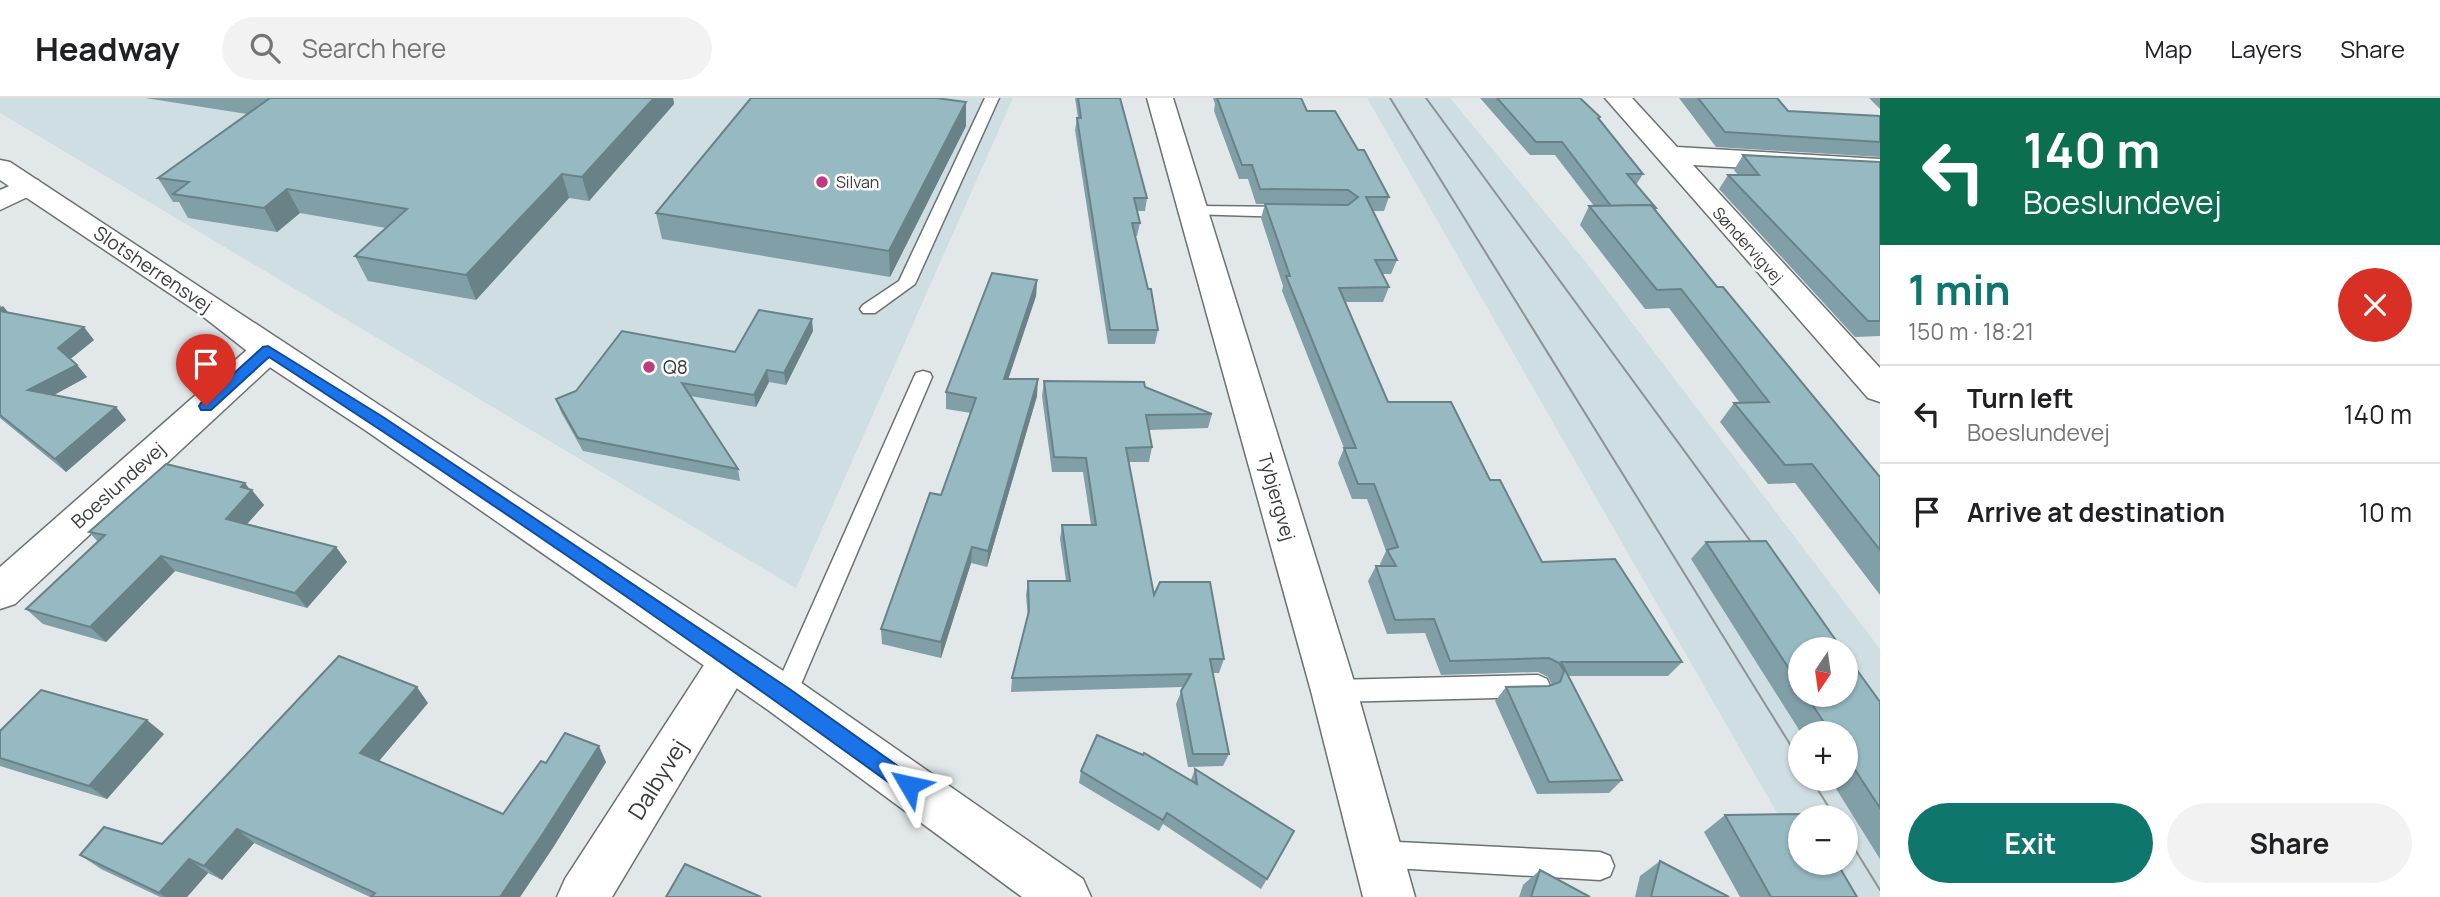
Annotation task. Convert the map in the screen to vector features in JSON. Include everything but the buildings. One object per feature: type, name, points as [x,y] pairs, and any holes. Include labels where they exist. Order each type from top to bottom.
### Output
[{"type":"street","name":"Tybjergvej","points":[[1160,98],[1334,691],[1389,897]]},
{"type":"street","name":"Søndervigvej","points":[[1618,98],[1880,390]]},
{"type":"street","points":[[1667,155],[1880,167]]},
{"type":"street","name":"Slotsherrensvej","points":[[9,185],[206,304],[268,350],[378,421],[784,696],[1065,897]]},
{"type":"street","name":"Boeslundevej","points":[[0,592],[268,350]]},
{"type":"street","name":"Dalbyvej","points":[[583,897],[731,661]]},
{"type":"lane","points":[[869,309],[906,284],[992,98]]},
{"type":"lane","points":[[1194,211],[1302,212]]},
{"type":"lane","points":[[784,696],[923,377]]},
{"type":"lane","points":[[1334,691],[1538,686]]},
{"type":"lane","points":[[1377,854],[1600,866]]},
{"type":"shaded area","points":[[0,98],[1013,98],[796,588],[0,113]]},
{"type":"shaded area","points":[[1367,98],[1450,98],[1585,261],[1880,649],[1880,897],[1825,897],[1812,875],[1858,875],[1858,805],[1788,805],[1788,832]]},
{"type":"tram line","points":[[1390,98],[1788,741]]},
{"type":"tram line","points":[[1426,98],[1762,557]]},
{"type":"tram line","points":[[1819,791],[1827,805]]},
{"type":"tram line","points":[[1858,854],[1880,890]]},
{"type":"place","name":"Silvan","points":[[822,182]]},
{"type":"place","name":"Q8","points":[[649,367]]},
{"type":"route","points":[[206,406],[268,350],[378,421],[715,649],[909,785]]}]
